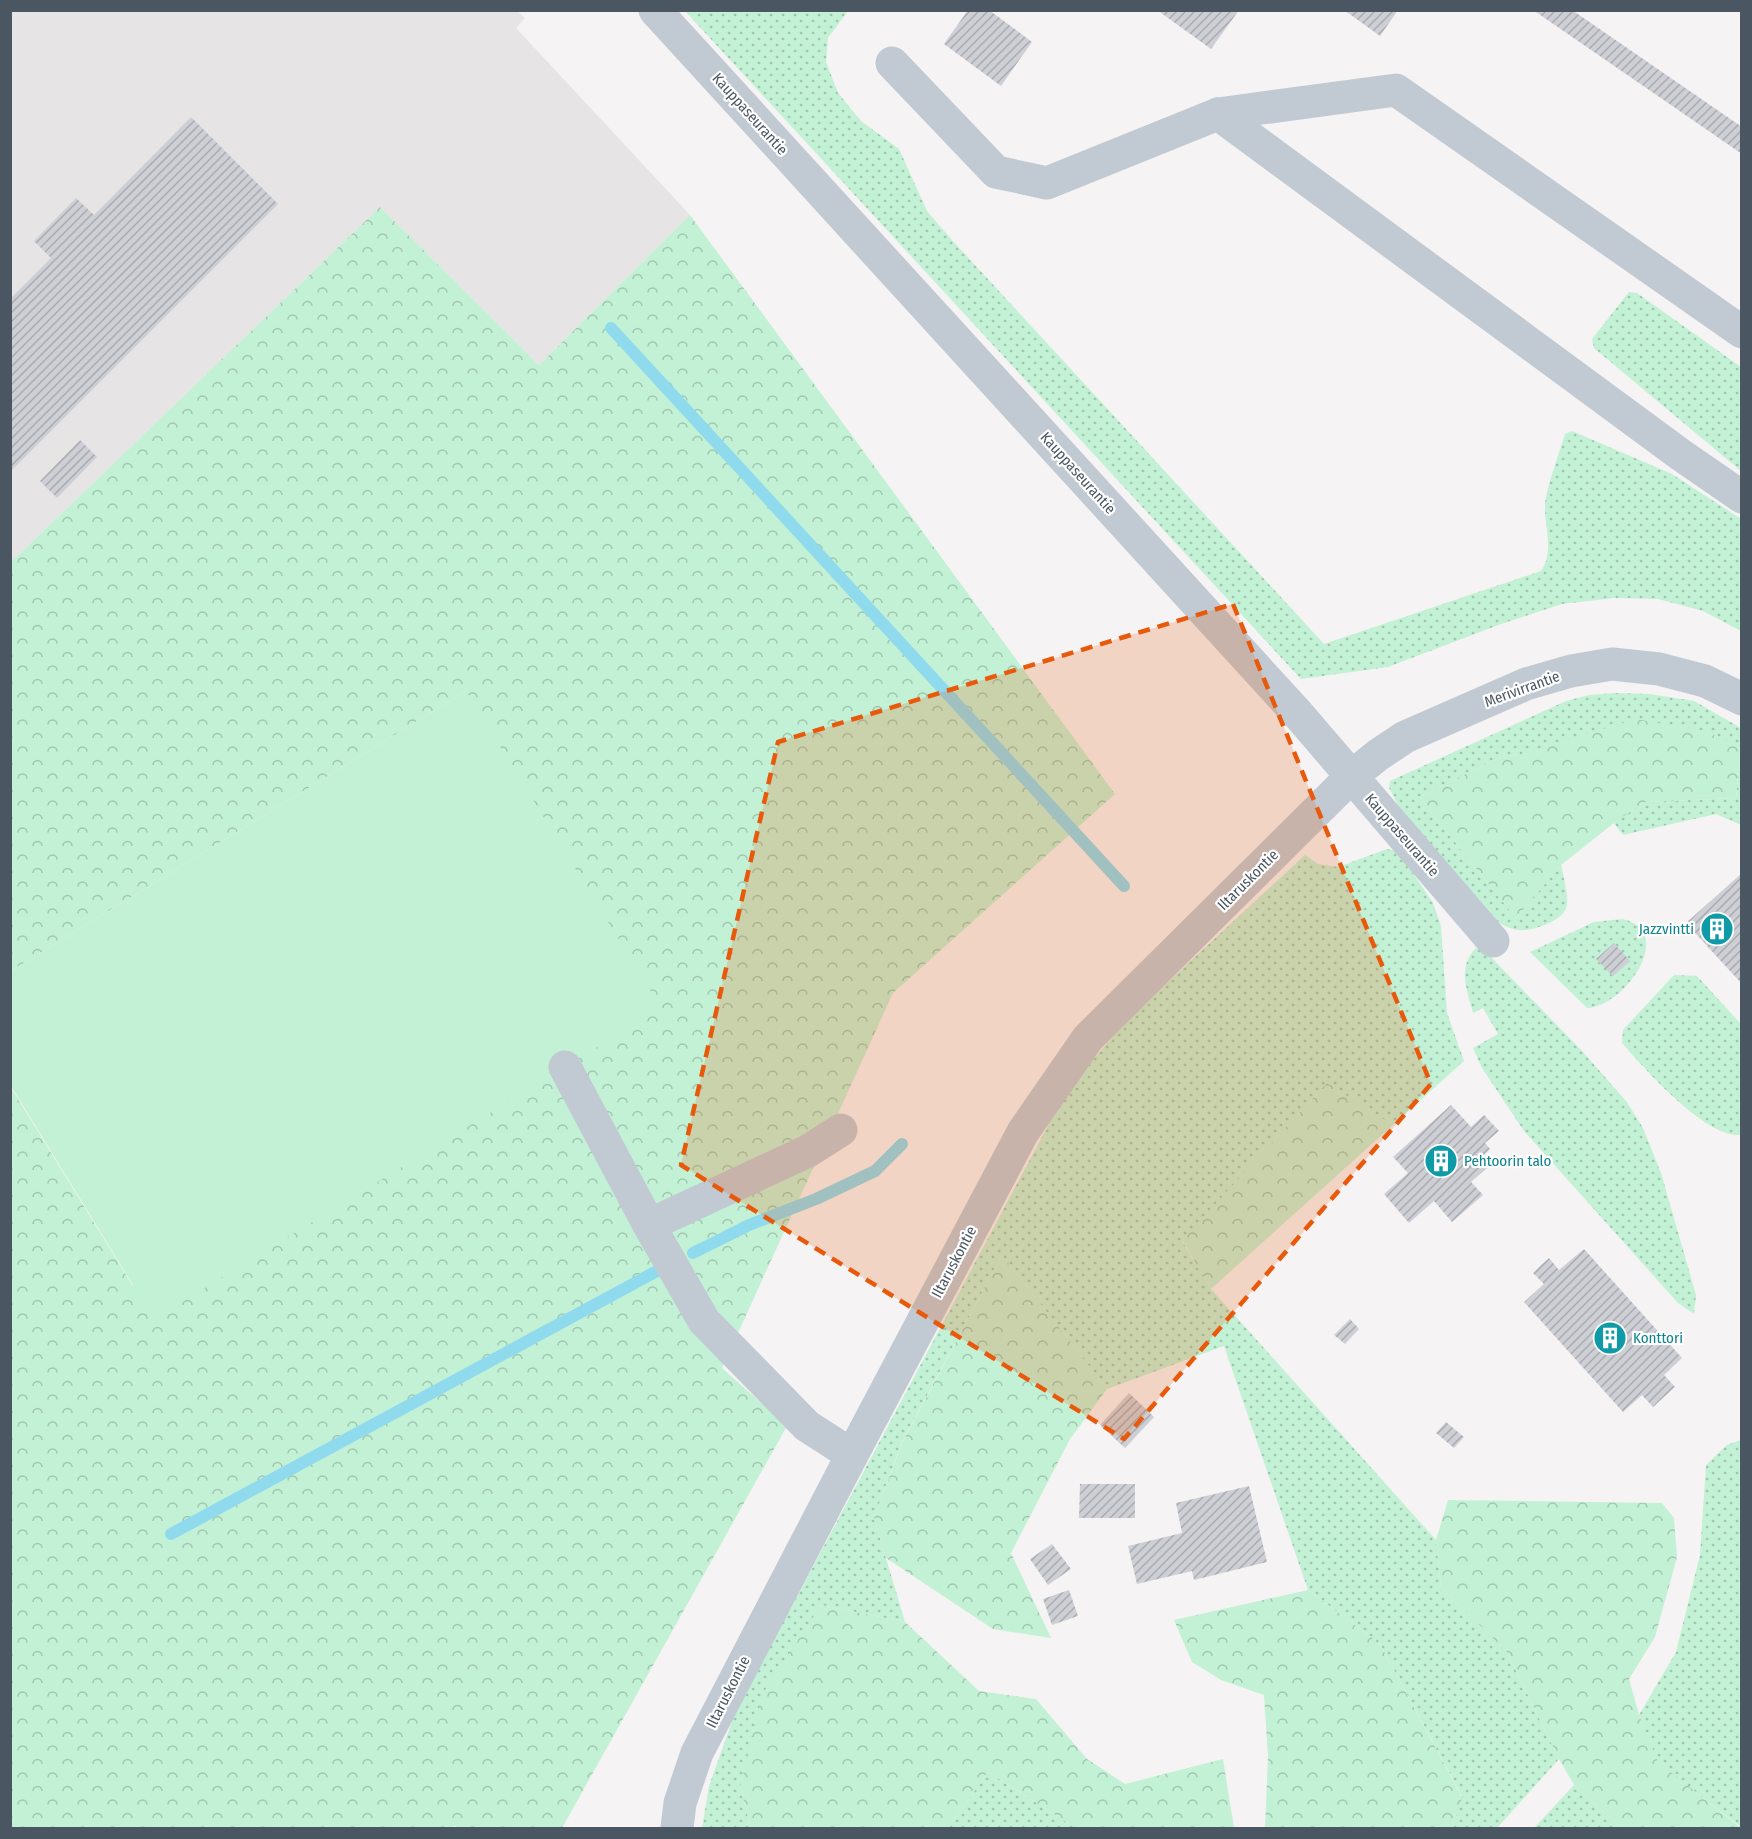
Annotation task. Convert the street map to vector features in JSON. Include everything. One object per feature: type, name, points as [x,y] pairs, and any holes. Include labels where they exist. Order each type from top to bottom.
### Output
[{"type":"street","name":"Kauppaseurantie","points":[[656,10],[1298,714],[1493,941]]},
{"type":"street","points":[[892,63],[996,172],[1047,183],[1218,114],[1396,90],[1742,332]]},
{"type":"street","points":[[1218,114],[1671,448],[1742,497]]},
{"type":"street","name":"Merivirrantie","points":[[1352,777],[1378,755],[1405,737],[1526,684],[1571,671],[1612,664],[1659,669],[1704,681],[1742,699]]},
{"type":"street","name":"Iltaruskontie","points":[[677,1828],[680,1803],[697,1753],[1023,1132],[1088,1038],[1352,777]]},
{"type":"street","points":[[565,1067],[704,1322],[807,1426],[852,1455]]},
{"type":"street","points":[[649,1224],[808,1151],[841,1130]]},
{"type":"highlighted area","points":[[1233,604],[1431,1084],[1124,1439],[681,1165],[778,742]]},
{"type":"shaded area","points":[[11,11],[517,11],[525,18],[516,28],[690,215],[539,365],[380,207],[11,562]]},
{"type":"green space","points":[[685,11],[848,11],[828,38],[826,62],[838,93],[861,121],[899,149],[927,211],[951,239],[1324,644],[1541,571],[1548,549],[1545,507],[1547,491],[1565,434],[1572,431],[1672,474],[1741,519],[1741,631],[1703,611],[1658,599],[1614,598],[1562,604],[1501,624],[1388,667],[1301,679]]},
{"type":"green space","points":[[380,207],[539,365],[690,215],[1115,794],[893,993],[722,1368],[787,1426],[562,1828],[458,1828],[455,1826],[449,1828],[11,1828],[10,1086],[133,1286],[466,691],[11,971],[11,562]]},
{"type":"green space","points":[[1629,292],[1637,293],[1741,367],[1741,471],[1594,348],[1592,339]]},
{"type":"green space","points":[[466,691],[661,1008],[154,1319],[11,1086],[11,971]]},
{"type":"green space","points":[[1650,694],[1694,701],[1741,728],[1741,825],[1716,814],[1623,835],[1614,823],[1644,802],[1736,798],[1740,746],[1526,753],[1494,760],[1419,797],[1516,918],[1561,865],[1567,899],[1563,913],[1548,924],[1530,929],[1518,930],[1504,926],[1405,818],[1389,788],[1390,781],[1566,701],[1589,695]]},
{"type":"green space","points":[[1635,719],[1701,730],[1740,746],[1736,798],[1644,802],[1561,865],[1516,918],[1419,797],[1494,760],[1526,753]]},
{"type":"green space","points":[[1387,849],[1398,851],[1433,903],[1441,926],[1447,1013],[1464,1061],[1393,1125],[1326,1084],[1182,1241],[1211,1289],[1436,1540],[1441,1587],[1507,1652],[1559,1759],[1497,1828],[1452,1828],[1462,1796],[1380,1644],[1308,1590],[1224,1346],[1107,1389],[1002,1255],[902,1442],[874,1518],[905,1622],[821,1605],[740,1787],[751,1828],[702,1828],[709,1786],[735,1713],[1067,1090],[1126,1021],[1305,855],[1318,864],[1338,867]]},
{"type":"green space","points":[[1622,919],[1638,926],[1645,938],[1645,952],[1639,968],[1629,983],[1616,995],[1601,1004],[1587,1008],[1530,952],[1594,922]]},
{"type":"green space","points":[[1476,948],[1487,953],[1582,1051],[1626,1101],[1643,1128],[1661,1173],[1696,1295],[1694,1314],[1678,1303],[1524,1131],[1482,1068],[1473,1048],[1498,1034],[1483,1008],[1473,1013],[1468,996],[1465,971],[1470,955]]},
{"type":"green space","points":[[1674,975],[1697,976],[1741,1024],[1741,1135],[1726,1133],[1710,1126],[1694,1114],[1660,1084],[1622,1043],[1623,1030]]},
{"type":"green space","points":[[1327,1083],[1393,1125],[1211,1289],[1182,1240]]},
{"type":"green space","points":[[1002,1255],[1107,1389],[1070,1439],[1011,1553],[1051,1638],[993,1629],[886,1558],[874,1518],[902,1443]]},
{"type":"green space","points":[[1741,1440],[1741,1827],[1658,1763],[1639,1715],[1676,1652],[1700,1555],[1706,1465],[1727,1445]]},
{"type":"green space","points":[[1448,1500],[1662,1503],[1674,1518],[1677,1557],[1655,1637],[1629,1679],[1639,1715],[1658,1762],[1741,1828],[1622,1828],[1574,1785],[1507,1652],[1441,1587],[1436,1540]]},
{"type":"green space","points":[[1308,1590],[1380,1644],[1462,1797],[1452,1828],[1265,1828],[1268,1757],[1264,1695],[1221,1680],[1192,1662],[1174,1620]]},
{"type":"green space","points":[[821,1605],[905,1622],[979,1691],[1036,1699],[1087,1759],[1125,1784],[1223,1759],[1234,1828],[1076,1828],[988,1772],[948,1828],[751,1828],[740,1787],[763,1693]]},
{"type":"green space","points":[[988,1772],[1076,1828],[948,1828]]},
{"type":"green space","points":[[1574,1785],[1622,1828],[1534,1828]]},
{"type":"building","points":[[968,10],[989,10],[1032,42],[1001,86],[944,44]]},
{"type":"building","points":[[1157,10],[1239,10],[1211,49]]},
{"type":"building","points":[[1344,10],[1398,10],[1380,36]]},
{"type":"building","points":[[1533,10],[1572,10],[1742,127],[1742,154]]},
{"type":"building","points":[[191,117],[278,204],[10,472],[10,299],[51,258],[34,241],[76,198],[94,215]]},
{"type":"building","points":[[80,440],[97,457],[57,498],[40,481]]},
{"type":"building","name":"Jazzvintti","points":[[1742,873],[1742,984],[1686,923]]},
{"type":"building","points":[[1614,943],[1630,961],[1613,976],[1596,959]]},
{"type":"building","name":"Pehtoorin talo","points":[[1451,1105],[1471,1127],[1484,1115],[1499,1131],[1485,1143],[1490,1149],[1482,1157],[1489,1166],[1471,1182],[1483,1195],[1452,1222],[1434,1201],[1409,1223],[1384,1194],[1408,1173],[1393,1157]]},
{"type":"building","name":"Konttori","points":[[1584,1249],[1682,1358],[1664,1375],[1675,1387],[1653,1407],[1642,1395],[1623,1412],[1524,1302],[1544,1284],[1533,1273],[1541,1265],[1549,1258],[1559,1270]]},
{"type":"building","points":[[1350,1319],[1359,1329],[1345,1344],[1334,1335]]},
{"type":"building","points":[[1129,1393],[1154,1417],[1125,1448],[1100,1425]]},
{"type":"building","points":[[1446,1422],[1464,1437],[1454,1448],[1436,1433]]},
{"type":"building","points":[[1080,1484],[1135,1484],[1135,1518],[1079,1518]]},
{"type":"building","points":[[1249,1486],[1267,1562],[1194,1580],[1192,1571],[1137,1584],[1128,1546],[1182,1533],[1176,1503]]},
{"type":"building","points":[[1052,1544],[1071,1569],[1048,1585],[1030,1559]]},
{"type":"building","points":[[1069,1590],[1078,1616],[1052,1625],[1043,1599]]},
{"type":"waterway","points":[[611,328],[1124,886]]},
{"type":"waterway","points":[[693,1253],[749,1225],[816,1199],[875,1171],[902,1144]]},
{"type":"waterway","points":[[171,1534],[657,1271]]},
{"type":"place","name":"Jazzvintti","points":[[1717,929]]},
{"type":"place","name":"Pehtoorin talo","points":[[1441,1161]]},
{"type":"place","name":"Konttori","points":[[1610,1338]]}]
